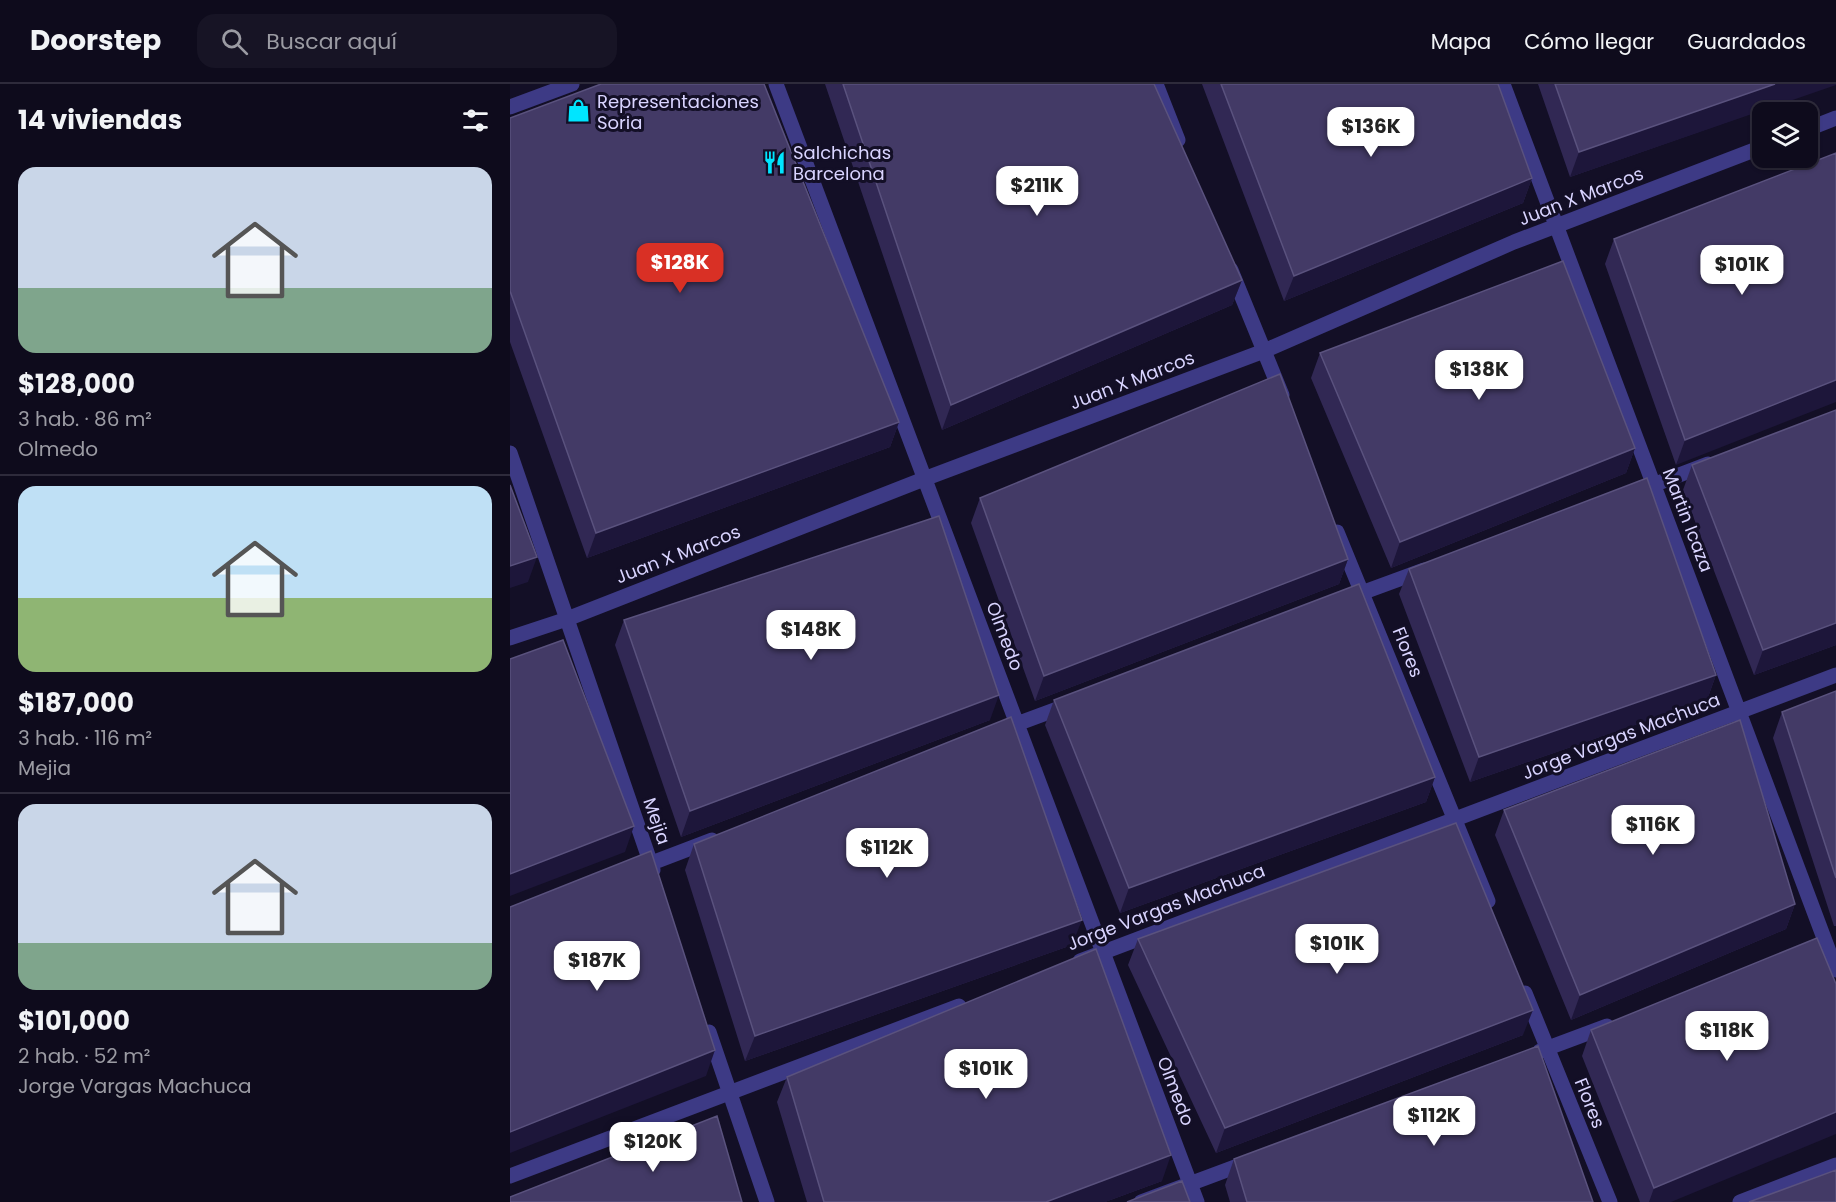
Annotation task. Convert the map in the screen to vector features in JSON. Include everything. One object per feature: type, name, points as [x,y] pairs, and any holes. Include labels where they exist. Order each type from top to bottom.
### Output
[{"type":"street","points":[[510,107],[572,84]]},
{"type":"street","name":"Olmedo","points":[[776,84],[1197,1202]]},
{"type":"street","points":[[1156,84],[1186,159]]},
{"type":"street","name":"Martin Icaza","points":[[1503,84],[1836,970]]},
{"type":"street","points":[[1818,125],[1836,118]]},
{"type":"street","name":"Juan X Marcos","points":[[510,638],[567,618],[924,478],[1264,351],[1515,242],[1752,151]]},
{"type":"street","points":[[1225,255],[1287,406]]},
{"type":"street","name":"Mejia","points":[[510,453],[658,885]]},
{"type":"street","points":[[1620,497],[1718,460]]},
{"type":"street","name":"Flores","points":[[1331,516],[1494,917]]},
{"type":"street","points":[[1329,605],[1441,563]]},
{"type":"street","name":"Jorge Vargas Machuca","points":[[1070,964],[1836,675]]},
{"type":"street","points":[[984,737],[1084,699]]},
{"type":"street","points":[[619,876],[728,834]]},
{"type":"street","name":"Flores","points":[[1521,983],[1610,1202]]},
{"type":"street","points":[[510,1176],[971,1002]]},
{"type":"street","points":[[704,1017],[767,1202]]},
{"type":"street","points":[[1525,1057],[1625,1019]]},
{"type":"street","points":[[1142,1202],[1268,1154]]},
{"type":"street","points":[[1740,1202],[1836,1165]]},
{"type":"building","points":[[601,84],[764,84],[899,422],[596,533],[510,291],[510,118]]},
{"type":"building","points":[[843,84],[1154,84],[1242,280],[951,405]]},
{"type":"building","points":[[1221,84],[1498,84],[1532,178],[1294,276]]},
{"type":"building","points":[[1555,84],[1775,84],[1579,152]]},
{"type":"building","points":[[1836,153],[1836,380],[1685,440],[1614,239],[1797,168],[1818,168],[1818,160]]},
{"type":"building","points":[[1563,261],[1635,448],[1400,542],[1320,353]]},
{"type":"building","points":[[1280,374],[1348,559],[1044,676],[980,498]]},
{"type":"building","points":[[1836,410],[1836,623],[1763,650],[1692,465]]},
{"type":"building","points":[[1647,478],[1716,675],[1479,757],[1409,569]]},
{"type":"building","points":[[510,485],[537,557],[510,566]]},
{"type":"building","points":[[939,516],[999,695],[690,811],[624,620]]},
{"type":"building","points":[[1359,584],[1435,777],[1129,888],[1054,700]]},
{"type":"building","points":[[563,640],[634,826],[510,874],[510,659]]},
{"type":"building","points":[[1836,691],[1836,878],[1782,712]]},
{"type":"building","points":[[1011,717],[1082,920],[755,1036],[694,844]]},
{"type":"building","points":[[1740,720],[1795,904],[1580,995],[1504,810]]},
{"type":"building","points":[[1456,823],[1533,1010],[1225,1128],[1138,939]]},
{"type":"building","points":[[651,851],[715,1050],[510,1132],[510,907]]},
{"type":"building","points":[[1817,938],[1836,984],[1836,1112],[1654,1188],[1591,1030]]},
{"type":"building","points":[[1096,949],[1171,1155],[1046,1202],[824,1202],[787,1077]]},
{"type":"building","points":[[1538,1046],[1593,1202],[1247,1202],[1234,1159]]},
{"type":"building","points":[[717,1116],[742,1202],[510,1202],[510,1197]]},
{"type":"building","points":[[1836,1170],[1836,1202],[1749,1202]]},
{"type":"building","points":[[1182,1181],[1190,1202],[1127,1202]]},
{"type":"place","name":"Representaciones Soria","points":[[579,111]]},
{"type":"place","name":"Salchichas Barcelona","points":[[775,162]]}]
